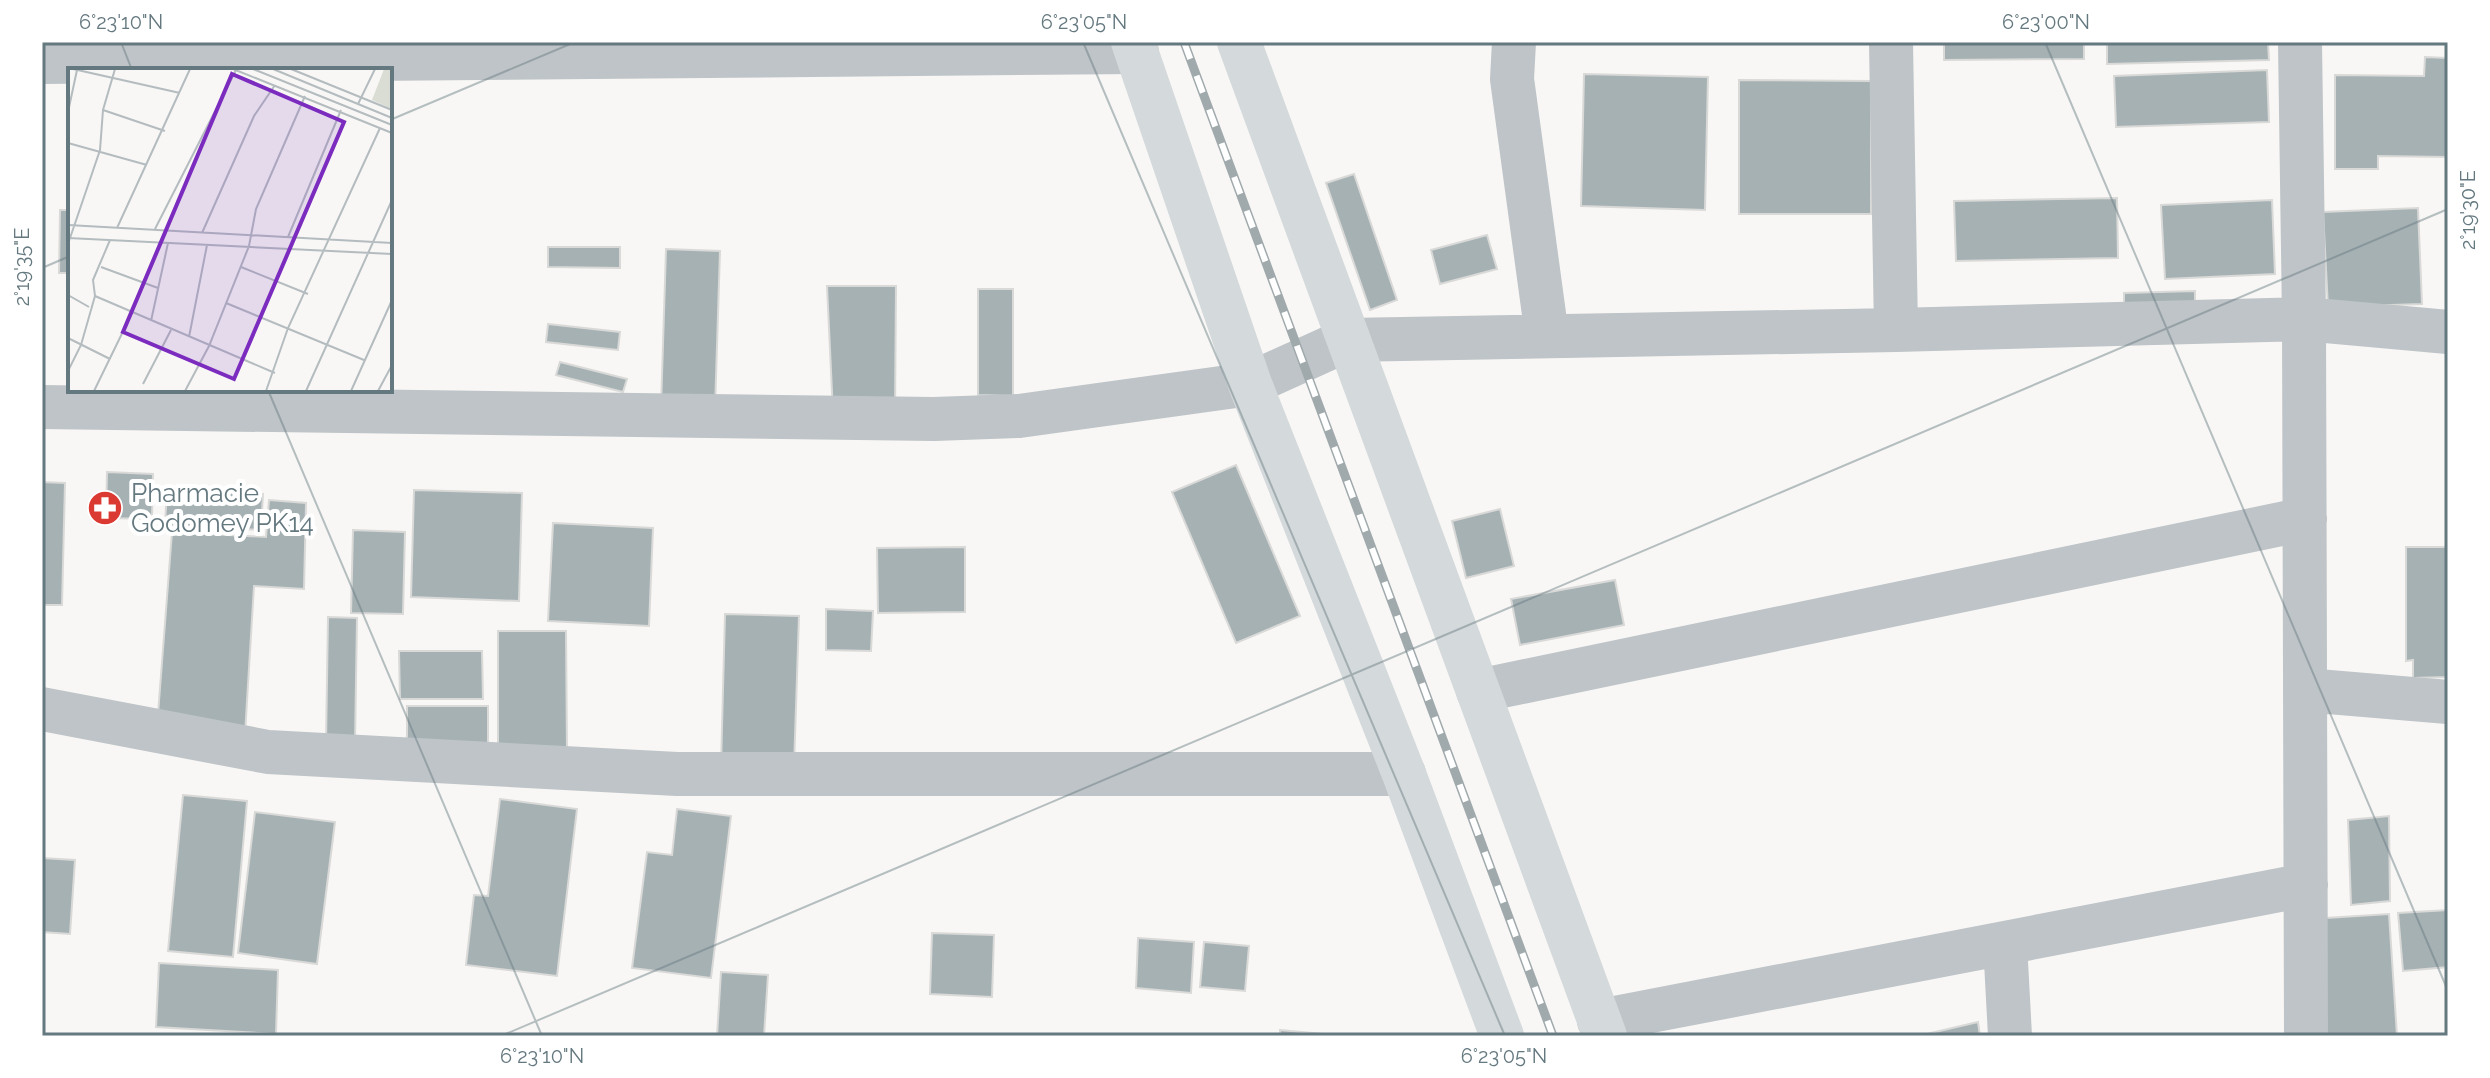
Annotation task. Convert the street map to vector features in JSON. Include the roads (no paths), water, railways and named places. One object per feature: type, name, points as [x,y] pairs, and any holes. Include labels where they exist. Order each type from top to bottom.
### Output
[{"type":"main road","points":[[1239,42],[1602,1028]]},
{"type":"main road","points":[[1135,47],[1250,384],[1404,774],[1502,1036]]},
{"type":"street","points":[[1514,42],[1512,79],[1547,336]]},
{"type":"street","points":[[1891,42],[1896,330]]},
{"type":"street","points":[[2300,42],[2306,1036]]},
{"type":"street","points":[[42,62],[1135,47]]},
{"type":"street","points":[[42,407],[934,419],[1019,416],[1250,384],[1347,340],[2304,319],[2448,332]]},
{"type":"street","points":[[1478,691],[2305,519]]},
{"type":"street","points":[[2305,690],[2448,702]]},
{"type":"street","points":[[42,709],[268,752],[677,774],[1404,774]]},
{"type":"street","points":[[1602,1028],[2005,943],[2306,885]]},
{"type":"street","points":[[2005,943],[2010,1036]]},
{"type":"railway","points":[[1184,42],[1553,1036]]},
{"type":"place","name":"Pharmacie Godomey PK14","points":[[105,508]]}]
